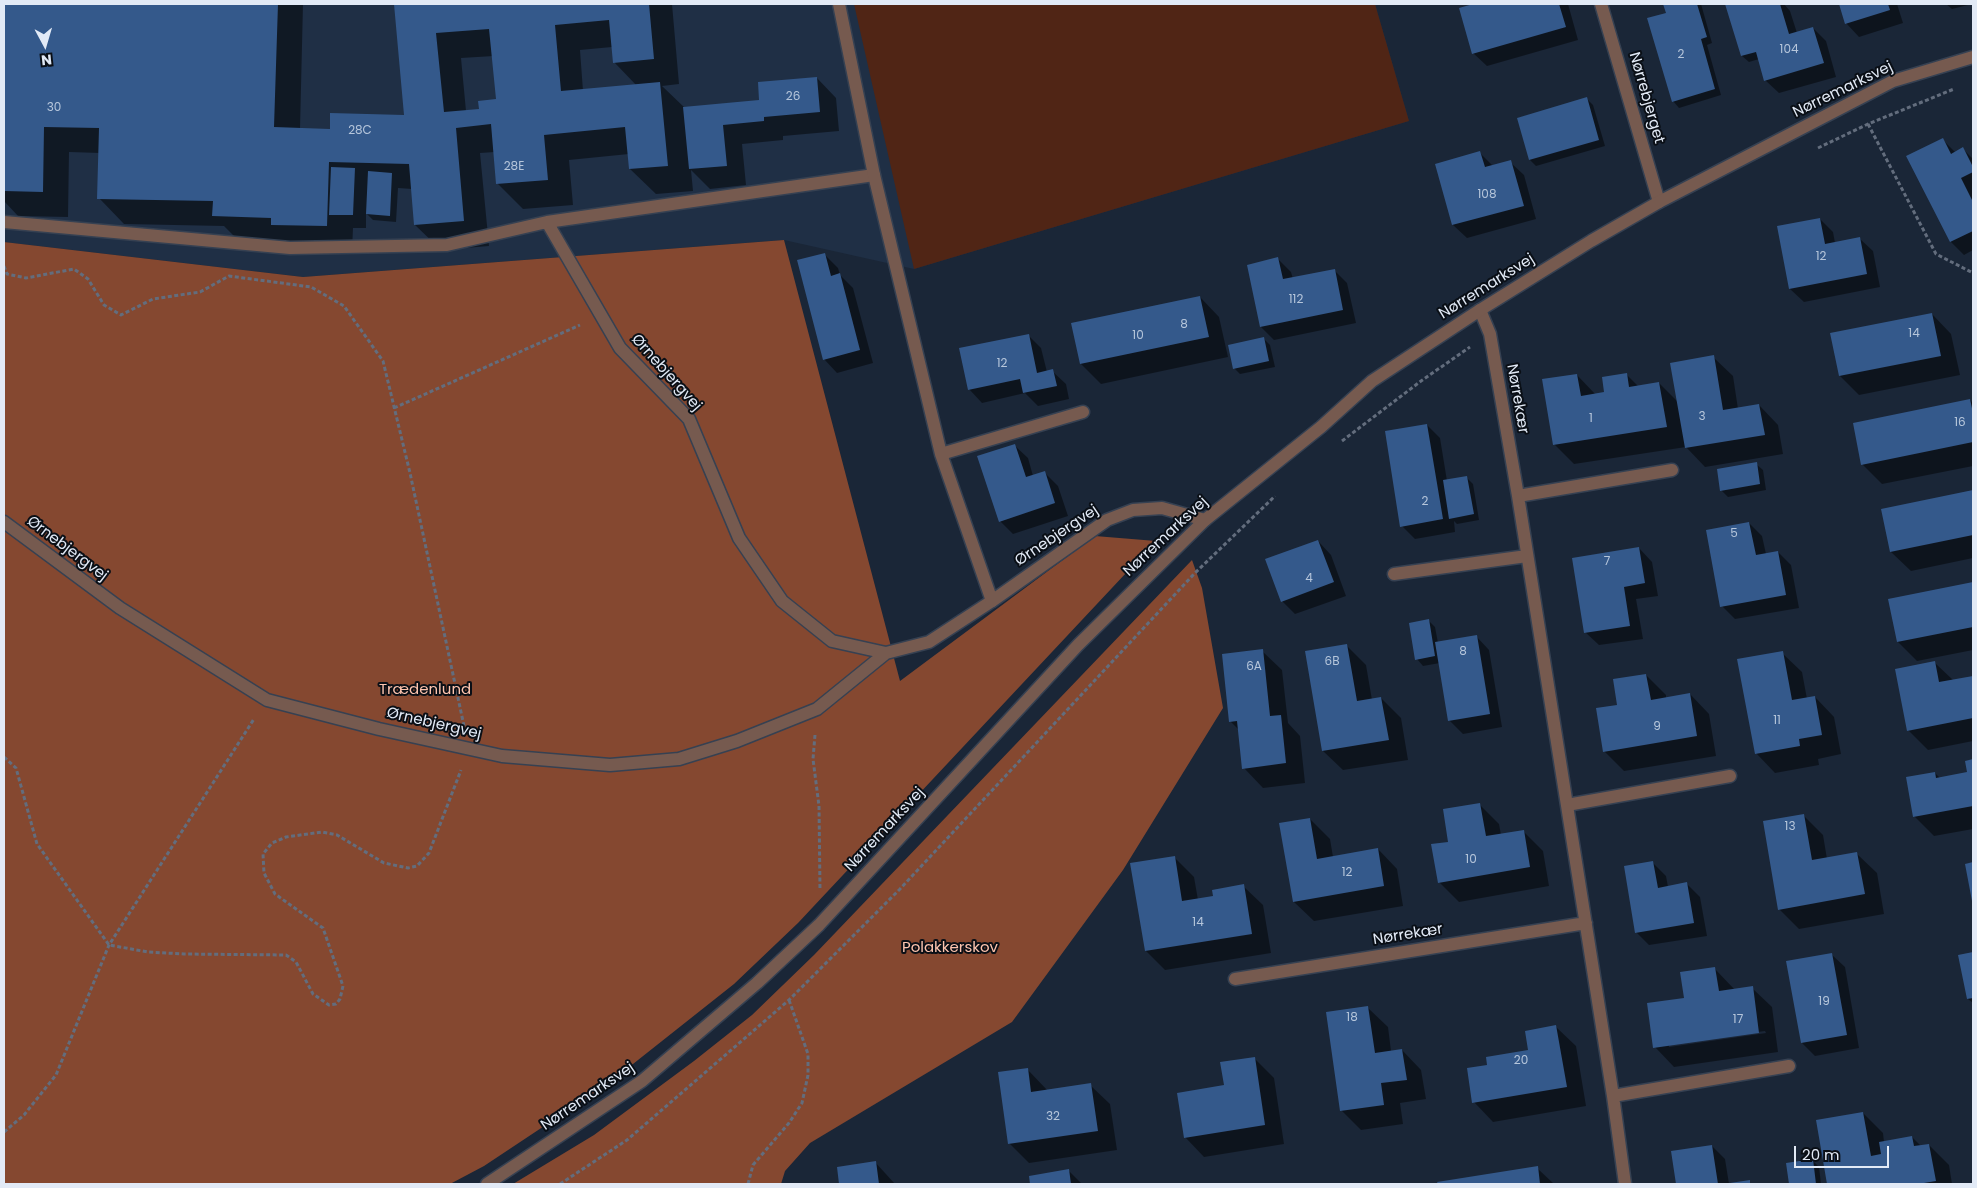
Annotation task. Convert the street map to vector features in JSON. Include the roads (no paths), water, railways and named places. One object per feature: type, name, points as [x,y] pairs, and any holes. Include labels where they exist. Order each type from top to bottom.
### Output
[{"type":"street","points":[[838,4],[874,175],[941,454],[992,601]]},
{"type":"street","name":"Nørrebjerget","points":[[1601,4],[1659,202]]},
{"type":"street","name":"Nørremarksvej","points":[[487,1184],[642,1081],[757,983],[819,925],[1078,645],[1205,520],[1321,428],[1372,380],[1480,310],[1659,202],[1893,81],[1973,57]]},
{"type":"street","points":[[4,222],[290,248],[447,246],[547,222],[874,175]]},
{"type":"street","name":"Ørnebjergvej","points":[[547,222],[620,348],[689,419],[738,538],[782,601],[832,641],[886,653]]},
{"type":"street","name":"Nørrekær","points":[[1480,310],[1490,334],[1518,496],[1613,1096],[1625,1184]]},
{"type":"street","points":[[941,454],[1083,412]]},
{"type":"street","points":[[1518,496],[1672,470]]},
{"type":"street","name":"Ørnebjergvej","points":[[4,522],[120,608],[267,700],[502,756],[610,765],[679,759],[737,741],[817,709],[886,653],[929,642],[992,601],[1107,520],[1133,510],[1162,508],[1205,520]]},
{"type":"street","points":[[1394,574],[1527,556]]},
{"type":"street","points":[[1567,805],[1730,776]]},
{"type":"street","name":"Nørrekær","points":[[1235,979],[1586,923]]},
{"type":"street","points":[[1613,1096],[1789,1066]]},
{"type":"park label","name":"Trædenlund","points":[[425,690]]},
{"type":"park label","name":"Polakkerskov","points":[[950,948]]}]
